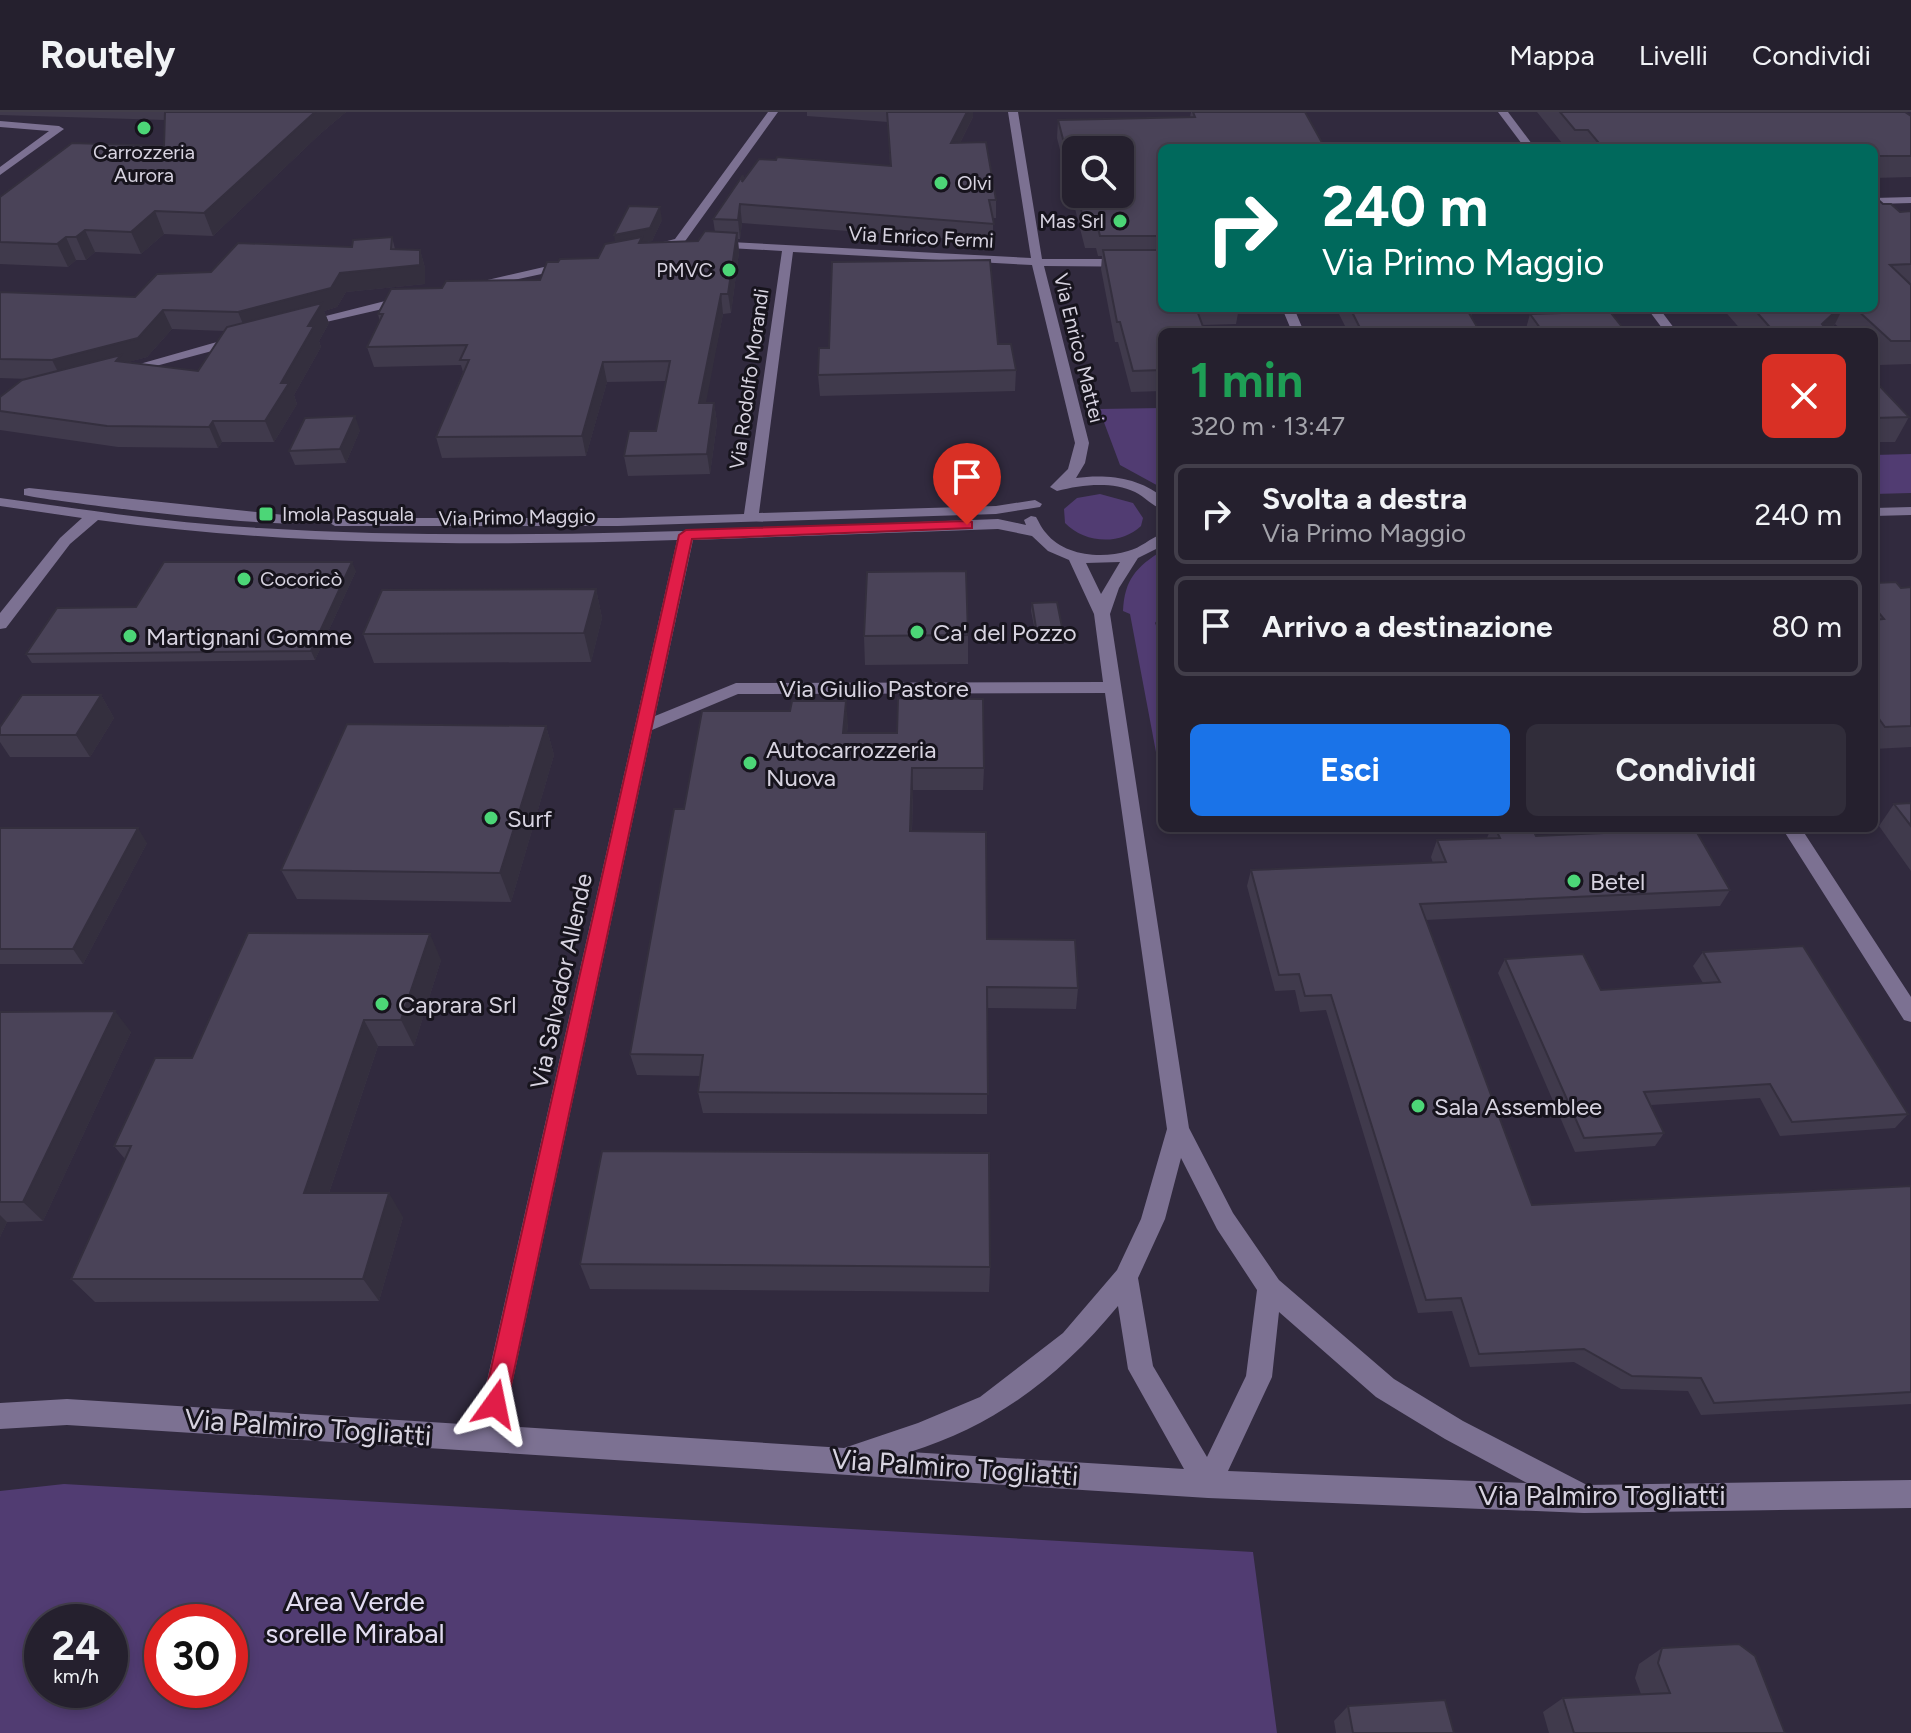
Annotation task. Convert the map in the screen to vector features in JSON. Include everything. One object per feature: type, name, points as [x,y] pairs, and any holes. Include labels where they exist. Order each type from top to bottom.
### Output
[{"type":"street","points":[[679,242],[773,112]]},
{"type":"street","name":"Via Enrico Mattei","points":[[1013,112],[1037,262],[1082,443],[1080,461],[1072,477],[1057,487]]},
{"type":"street","points":[[1503,112],[1527,144]]},
{"type":"street","points":[[0,124],[59,129]]},
{"type":"street","points":[[0,131],[59,129]]},
{"type":"street","points":[[0,172],[59,129]]},
{"type":"street","points":[[1878,201],[1911,200]]},
{"type":"street","points":[[1890,201],[1900,209]]},
{"type":"street","name":"Via Enrico Fermi","points":[[632,252],[679,242],[1037,262],[1158,263]]},
{"type":"street","name":"Via Rodolfo Morandi","points":[[751,517],[788,247]]},
{"type":"street","points":[[462,287],[586,262]]},
{"type":"street","points":[[289,327],[419,296]]},
{"type":"street","points":[[106,375],[258,335]]},
{"type":"street","name":"Via Enrico Mattei","points":[[1082,443],[1116,482]]},
{"type":"street","name":"Via Primo Maggio","points":[[0,489],[282,520],[404,524],[996,510],[1035,504],[1057,487],[1095,480],[1116,482],[1141,490],[1158,501]]},
{"type":"street","name":"Via Primo Maggio","points":[[0,502],[286,534],[402,538],[686,535],[998,524],[1036,532],[1058,549],[1094,558],[1132,556],[1158,542]]},
{"type":"street","points":[[1035,504],[1031,513],[1036,532]]},
{"type":"street","points":[[1878,512],[1911,511]]},
{"type":"street","points":[[0,624],[65,541],[95,515]]},
{"type":"street","name":"Via Salvador Allende","points":[[487,1438],[686,535]]},
{"type":"street","points":[[1075,555],[1102,614],[1178,1129],[1225,1221],[1270,1288],[1385,1388],[1454,1430],[1584,1499]]},
{"type":"street","points":[[1102,614],[1111,588],[1132,556]]},
{"type":"street","name":"Via Giulio Pastore","points":[[644,727],[736,689],[1112,687]]},
{"type":"street","points":[[1794,832],[1911,1014]]},
{"type":"street","points":[[843,1460],[919,1436],[989,1406],[1072,1342],[1126,1278],[1153,1219],[1178,1129]]},
{"type":"street","points":[[1126,1278],[1141,1369],[1208,1484]]},
{"type":"street","points":[[1208,1484],[1259,1377],[1270,1288]]},
{"type":"street","name":"Via Palmiro Togliatti","points":[[0,1416],[67,1412],[1208,1484],[1584,1499],[1911,1494]]},
{"type":"green space","points":[[1158,408],[1158,486],[1120,465],[1099,409]]},
{"type":"green space","points":[[1911,454],[1911,493],[1878,494],[1878,455]]},
{"type":"green space","points":[[1100,494],[1133,503],[1143,518],[1141,526],[1123,537],[1102,540],[1082,535],[1065,523],[1064,509],[1077,498]]},
{"type":"green space","points":[[1158,554],[1158,619],[1155,623],[1158,630],[1158,763],[1130,614],[1123,611],[1129,582],[1146,562]]},
{"type":"green space","name":"Area Verde sorelle Mirabal","points":[[64,1484],[1253,1552],[1277,1733],[0,1733],[0,1491]]},
{"type":"building","points":[[165,112],[315,112],[204,213],[155,211],[131,232],[85,230],[57,244],[0,242],[0,197],[72,143],[164,146]]},
{"type":"building","points":[[887,112],[967,112],[951,143],[986,142],[996,200],[989,200],[994,224],[740,204],[738,220],[713,219],[743,175],[742,182],[759,159],[776,160],[777,157],[891,166]]},
{"type":"building","points":[[1193,112],[1305,112],[1323,144],[1158,144],[1158,236],[1100,236],[1098,228],[1086,229],[1081,208],[1134,208],[1134,136],[1062,136],[1058,120],[1195,117]]},
{"type":"building","points":[[1560,112],[1905,112],[1911,116],[1911,156],[1878,156],[1878,144],[1600,144],[1588,130],[1575,130]]},
{"type":"building","points":[[1504,143],[1505,144],[1378,144]]},
{"type":"building","points":[[1878,200],[1883,204],[1891,204],[1900,212],[1911,211],[1911,264],[1890,265],[1911,285],[1911,341],[1891,341],[1859,312],[1878,312]]},
{"type":"building","points":[[629,206],[660,207],[650,228],[614,235]]},
{"type":"building","points":[[705,231],[737,233],[728,294],[721,294],[699,403],[714,403],[707,454],[624,456],[629,431],[656,431],[670,361],[603,362],[582,436],[436,437],[469,360],[460,360],[467,345],[367,347],[383,314],[378,314],[391,289],[442,288],[446,281],[540,280],[547,262],[598,258],[605,244],[642,237],[639,243],[698,241]]},
{"type":"building","points":[[392,237],[391,249],[420,250],[420,265],[340,273],[331,288],[238,312],[163,310],[138,338],[52,360],[0,359],[0,292],[135,297],[157,274],[211,272],[238,243],[352,247],[353,240]]},
{"type":"building","points":[[1103,250],[1158,250],[1158,312],[1198,312],[1204,328],[1158,328],[1158,370],[1133,371],[1120,322],[1117,322]]},
{"type":"building","points":[[990,260],[998,344],[1011,344],[1016,370],[818,375],[819,348],[829,348],[832,262]]},
{"type":"building","points":[[322,303],[308,326],[314,326],[281,383],[289,383],[265,421],[213,421],[209,427],[107,426],[0,411],[0,397],[22,380],[121,355],[116,361],[198,371],[227,327]]},
{"type":"building","points":[[1352,312],[1468,312],[1478,328],[1360,328]]},
{"type":"building","points":[[1610,312],[1623,328],[1540,328],[1530,314]]},
{"type":"building","points":[[1756,312],[1835,312],[1822,324],[1826,328],[1770,328]]},
{"type":"building","points":[[1878,384],[1909,417],[1878,418]]},
{"type":"building","points":[[355,416],[340,449],[289,451],[305,418]]},
{"type":"building","points":[[164,562],[352,562],[311,651],[26,654],[57,608],[136,607]]},
{"type":"building","points":[[966,571],[968,635],[864,636],[867,572]]},
{"type":"building","points":[[1896,582],[1901,588],[1911,587],[1911,726],[1885,727],[1878,717],[1878,620],[1884,619],[1878,612],[1878,583]]},
{"type":"building","points":[[596,589],[584,633],[363,634],[382,590]]},
{"type":"building","points":[[1057,602],[1062,627],[1036,628],[1032,603]]},
{"type":"building","points":[[22,695],[101,695],[76,735],[0,735],[0,727]]},
{"type":"building","points":[[898,698],[983,699],[984,768],[912,768],[910,831],[986,832],[987,939],[1075,940],[1078,988],[987,987],[988,1094],[698,1092],[703,1055],[630,1054],[674,809],[684,809],[702,711],[790,711],[792,701],[846,701],[843,733],[897,733]]},
{"type":"building","points":[[347,724],[546,726],[500,873],[281,870]]},
{"type":"building","points":[[1911,803],[1911,826],[1894,804]]},
{"type":"building","points":[[0,828],[138,828],[73,949],[0,949]]},
{"type":"building","name":"Sala Assemblee","points":[[1497,832],[1534,832],[1536,836],[1697,832],[1730,890],[1420,904],[1532,1205],[1911,1186],[1911,1392],[1714,1403],[1701,1378],[1632,1376],[1584,1349],[1479,1354],[1461,1298],[1426,1300],[1331,995],[1305,996],[1299,974],[1279,975],[1251,870],[1446,862],[1437,840],[1500,838]]},
{"type":"building","points":[[248,933],[430,934],[401,1020],[364,1020],[304,1193],[389,1193],[363,1279],[71,1279],[131,1146],[114,1146],[155,1058],[192,1058]]},
{"type":"building","points":[[1803,946],[1908,1114],[1792,1122],[1770,1084],[1644,1092],[1664,1133],[1584,1138],[1505,959],[1583,954],[1601,990],[1720,982],[1703,952]]},
{"type":"building","points":[[115,1011],[23,1202],[0,1202],[0,1012]]},
{"type":"building","points":[[602,1151],[989,1153],[990,1267],[580,1264]]},
{"type":"building","points":[[1739,1644],[1755,1656],[1785,1733],[1574,1733],[1563,1698],[1670,1693],[1658,1663],[1662,1648]]},
{"type":"building","points":[[1445,1700],[1454,1733],[1353,1733],[1348,1706]]},
{"type":"place","name":"Carrozzeria Aurora","points":[[144,128]]},
{"type":"place","name":"Olvi","points":[[941,183]]},
{"type":"place","name":"Mas Srl","points":[[1120,221]]},
{"type":"place","name":"PMVC","points":[[729,270]]},
{"type":"place","name":"Imola Pasquala","points":[[266,514]]},
{"type":"place","name":"Cocoricò","points":[[244,579]]},
{"type":"place","name":"Ca' del Pozzo","points":[[917,632]]},
{"type":"place","name":"Martignani Gomme","points":[[130,636]]},
{"type":"place","name":"Autocarrozzeria Nuova","points":[[750,763]]},
{"type":"place","name":"Surf","points":[[491,818]]},
{"type":"place","name":"Betel","points":[[1574,881]]},
{"type":"place","name":"Caprara Srl","points":[[382,1004]]},
{"type":"place","name":"Sala Assemblee","points":[[1418,1106]]},
{"type":"route","points":[[495,1404],[686,535],[967,525]]}]
